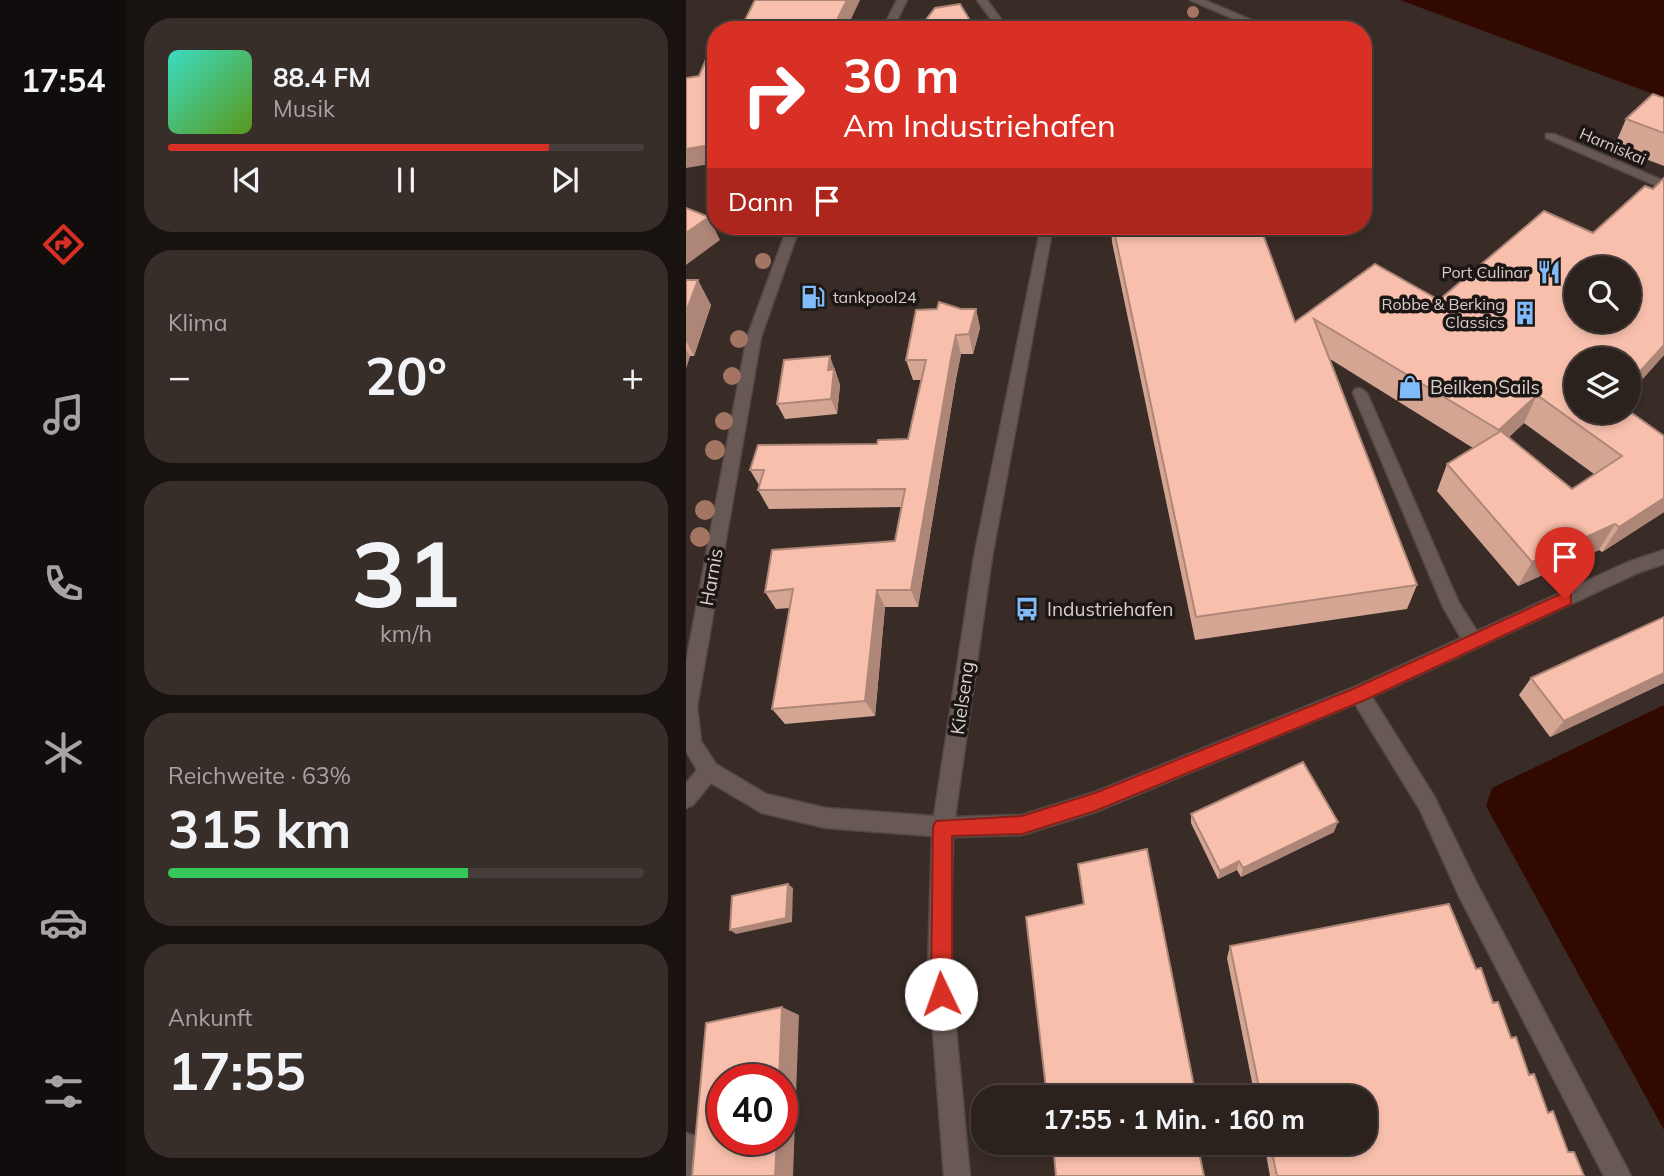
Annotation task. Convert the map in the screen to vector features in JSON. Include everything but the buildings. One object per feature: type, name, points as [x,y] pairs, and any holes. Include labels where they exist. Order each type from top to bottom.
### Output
[{"type":"street","points":[[892,21],[902,0]]},
{"type":"street","points":[[982,0],[997,21]]},
{"type":"street","points":[[1195,0],[1248,21]]},
{"type":"street","name":"Harniskai","points":[[1550,136],[1664,185]]},
{"type":"street","name":"Harnis","points":[[791,235],[754,337],[687,707],[692,743],[709,771],[762,803],[826,818],[943,827],[1022,825],[1095,802],[1359,694],[1634,567],[1664,557]]},
{"type":"street","name":"Kielseng","points":[[957,1176],[939,966],[943,827],[983,557],[1045,235]]},
{"type":"street","points":[[1360,393],[1451,607],[1473,641]]},
{"type":"street","points":[[1359,694],[1427,803],[1467,888],[1618,1176]]},
{"type":"street","points":[[686,798],[709,771]]},
{"type":"street","points":[[686,1145],[690,1176]]},
{"type":"shaded area","points":[[1400,0],[1664,0],[1664,98]]},
{"type":"shaded area","points":[[1664,705],[1664,1130],[1486,806],[1492,788]]},
{"type":"place","name":"Port Culinar","points":[[1549,272]]},
{"type":"place","name":"tankpool24","points":[[813,297]]},
{"type":"place","name":"Robbe & Berking Classics","points":[[1525,313]]},
{"type":"place","name":"Beilken Sails","points":[[1410,387]]},
{"type":"place","name":"Industriehafen","points":[[1027,609]]},
{"type":"route","points":[[941,994],[939,966],[943,827],[1022,825],[1095,802],[1359,694],[1565,599]]}]
